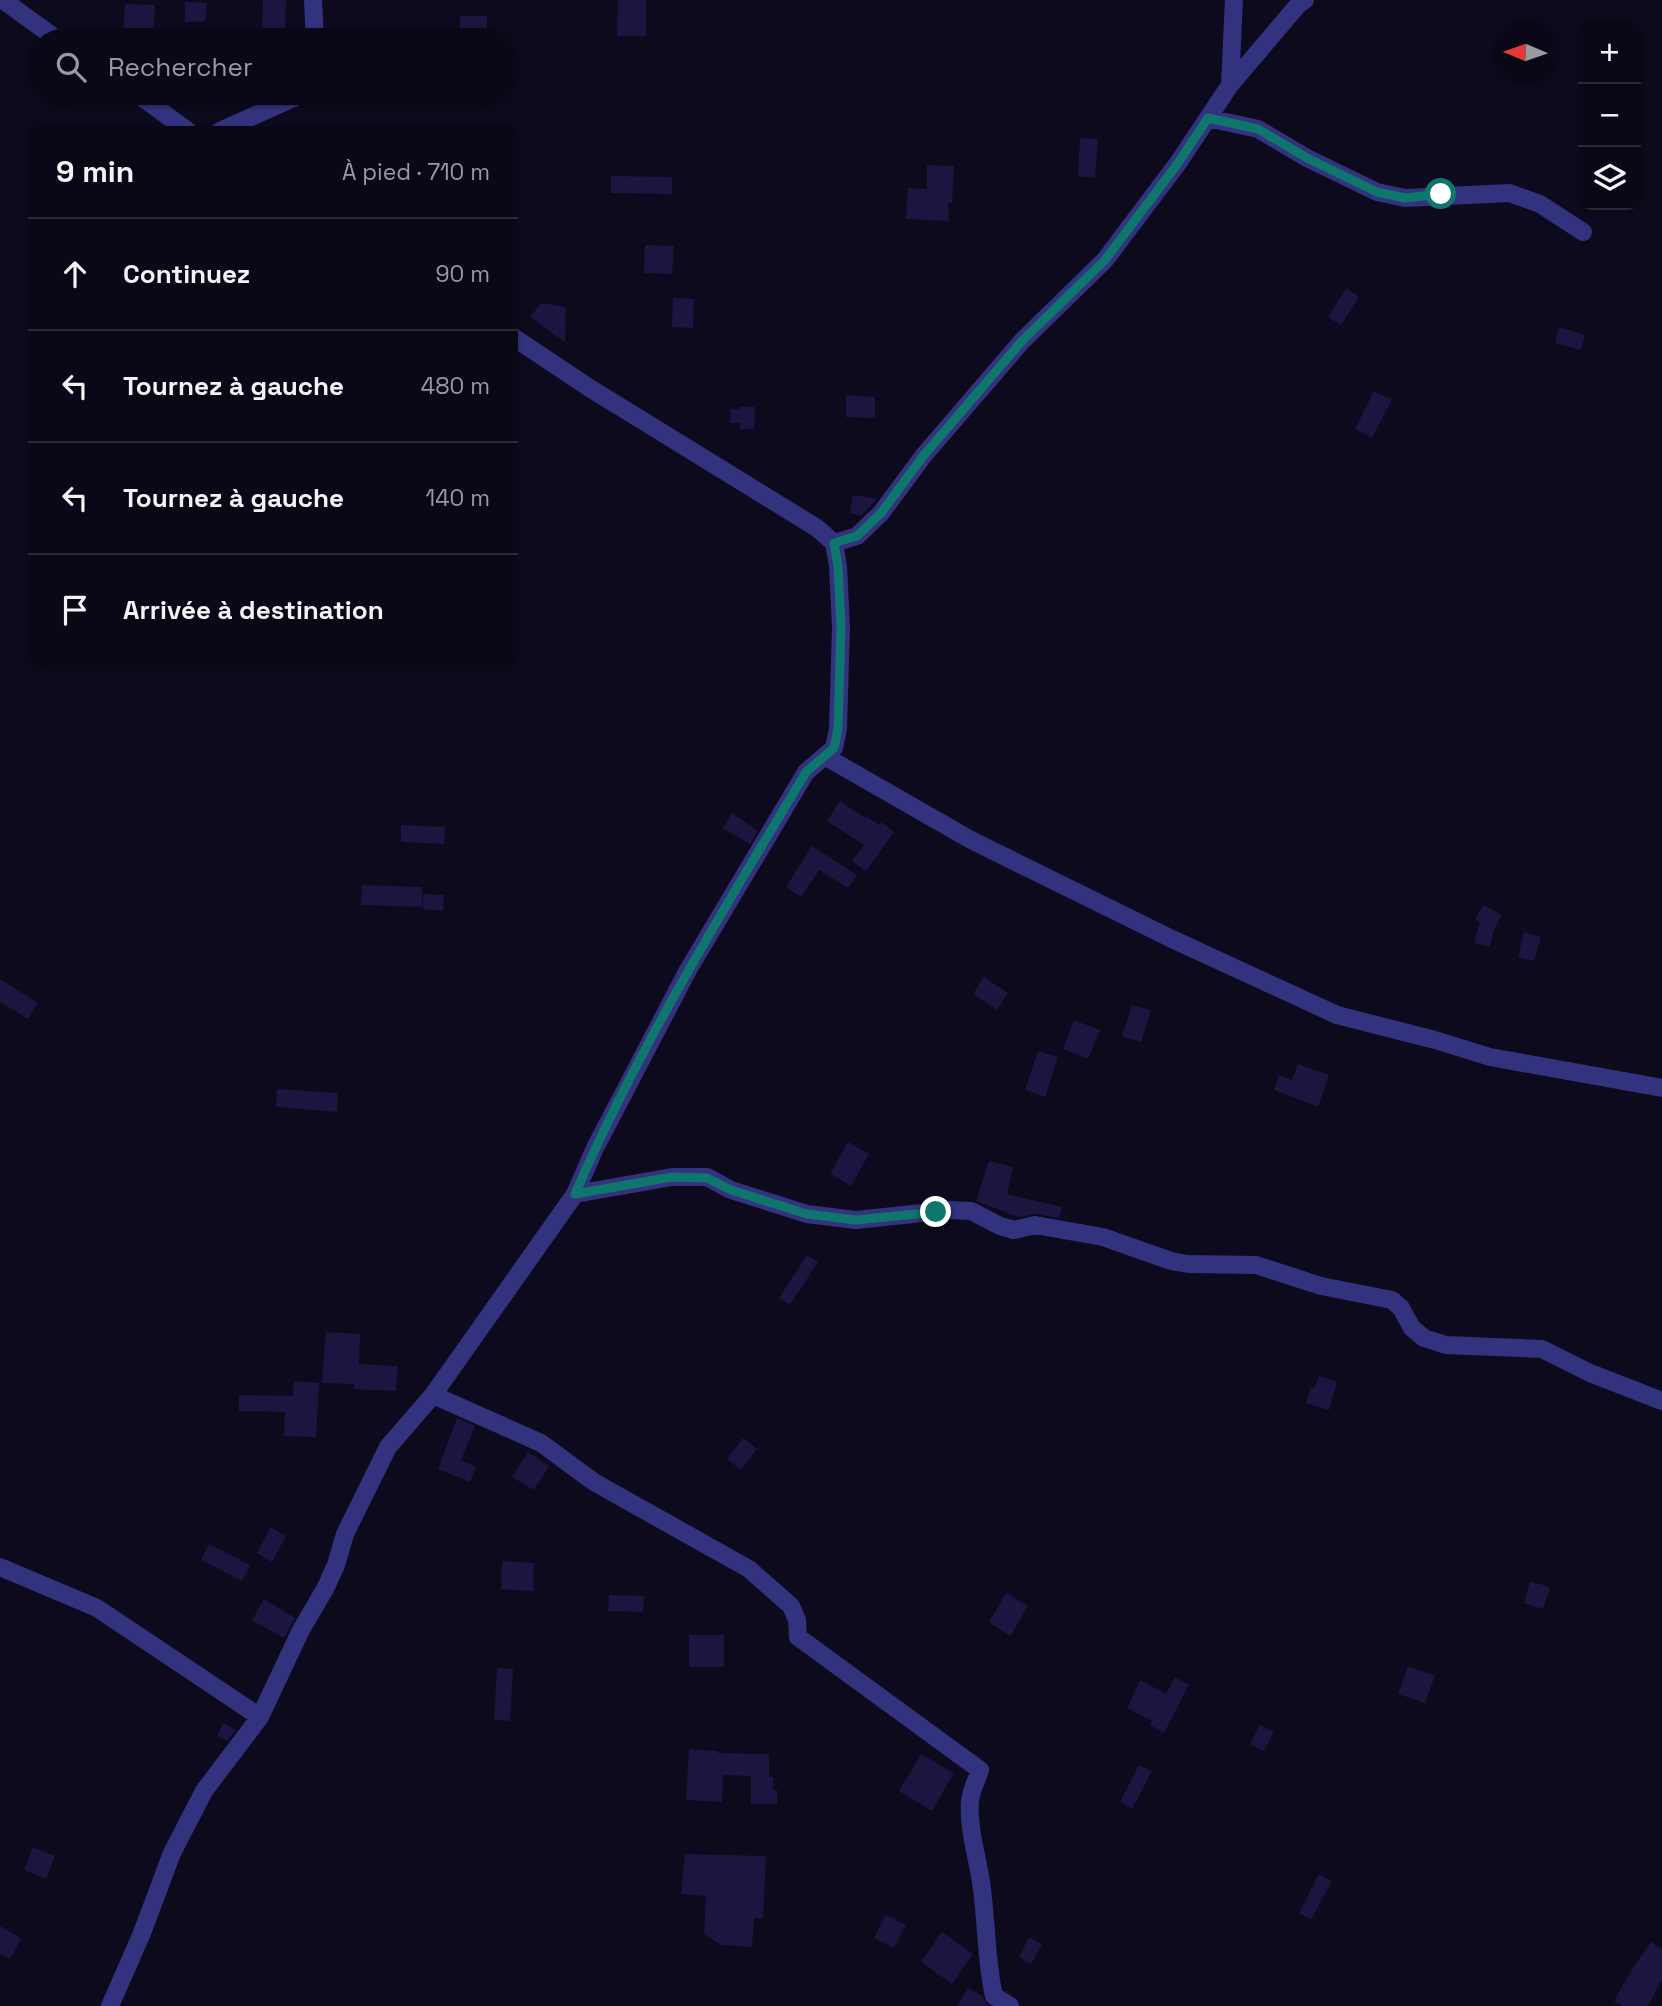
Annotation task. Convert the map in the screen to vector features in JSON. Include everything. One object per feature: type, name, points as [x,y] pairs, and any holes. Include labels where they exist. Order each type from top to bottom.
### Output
[{"type":"street","points":[[3,0],[42,28]]},
{"type":"street","points":[[313,0],[314,28]]},
{"type":"street","points":[[1230,85],[1234,0]]},
{"type":"street","points":[[834,543],[857,536],[881,513],[924,455],[1022,341],[1105,260],[1178,163],[1230,85],[1305,0]]},
{"type":"street","points":[[152,105],[181,126]]},
{"type":"street","points":[[231,126],[278,105]]},
{"type":"street","points":[[1208,118],[1258,129],[1307,158],[1377,192],[1405,198],[1509,192],[1540,204],[1583,232]]},
{"type":"street","points":[[110,2006],[142,1933],[172,1853],[199,1801],[260,1717],[301,1630],[325,1589],[336,1565],[345,1534],[388,1447],[433,1395],[575,1194],[595,1148],[688,970],[806,772],[834,748],[838,729],[841,626],[834,543],[817,528],[588,387],[518,340]]},
{"type":"street","points":[[826,757],[971,840],[1172,939],[1338,1015],[1490,1057],[1662,1088]]},
{"type":"street","points":[[575,1194],[672,1177],[707,1178],[731,1190],[807,1214],[856,1220],[951,1210],[971,1211],[1014,1230],[1035,1225],[1103,1237],[1179,1263],[1256,1265],[1321,1286],[1392,1300],[1401,1308],[1412,1328],[1424,1338],[1446,1346],[1542,1349],[1590,1373],[1662,1401]]},
{"type":"street","points":[[433,1395],[541,1443],[594,1482],[749,1569],[791,1606],[797,1620],[798,1637],[981,1770],[970,1796],[969,1810],[980,1877],[989,1974],[994,1996],[1010,2006]]},
{"type":"street","points":[[0,1567],[97,1608],[260,1717]]},
{"type":"building","points":[[263,0],[286,0],[285,28],[262,28]]},
{"type":"building","points":[[618,0],[646,0],[646,36],[617,36]]},
{"type":"building","points":[[185,2],[207,3],[205,21],[185,22]]},
{"type":"building","points":[[125,4],[155,5],[154,28],[124,28]]},
{"type":"building","points":[[460,16],[487,16],[487,28],[460,28]]},
{"type":"building","points":[[1080,138],[1098,139],[1095,178],[1078,176]]},
{"type":"building","points":[[927,165],[954,166],[952,203],[948,203],[949,221],[906,219],[908,188],[927,189]]},
{"type":"building","points":[[611,176],[672,177],[672,194],[611,193]]},
{"type":"building","points":[[645,245],[674,246],[672,274],[644,273]]},
{"type":"building","points":[[1346,288],[1359,297],[1341,325],[1328,317]]},
{"type":"building","points":[[673,298],[694,299],[693,328],[672,327]]},
{"type":"building","points":[[541,303],[566,307],[565,342],[530,317]]},
{"type":"building","points":[[1559,327],[1585,335],[1581,350],[1555,343]]},
{"type":"building","points":[[1374,391],[1392,400],[1372,438],[1355,429]]},
{"type":"building","points":[[846,395],[875,397],[875,418],[846,417]]},
{"type":"building","points":[[740,407],[755,407],[754,429],[740,429],[740,423],[730,423],[731,409],[740,410]]},
{"type":"building","points":[[853,495],[877,499],[861,516],[850,513]]},
{"type":"building","points":[[840,801],[865,818],[866,816],[879,825],[881,822],[894,832],[866,871],[852,861],[864,845],[827,821]]},
{"type":"building","points":[[732,813],[758,831],[750,844],[722,828]]},
{"type":"building","points":[[401,825],[445,827],[444,844],[401,842]]},
{"type":"building","points":[[812,846],[857,875],[848,888],[819,870],[801,897],[786,887]]},
{"type":"building","points":[[362,885],[422,887],[422,907],[361,905]]},
{"type":"building","points":[[423,894],[444,895],[443,911],[423,909]]},
{"type":"building","points":[[1483,905],[1502,915],[1493,932],[1490,947],[1474,943],[1480,922],[1475,920]]},
{"type":"building","points":[[1524,932],[1541,937],[1534,961],[1518,957]]},
{"type":"building","points":[[984,977],[1008,993],[997,1010],[973,994]]},
{"type":"building","points":[[0,979],[38,1003],[28,1019],[0,1002]]},
{"type":"building","points":[[1132,1005],[1151,1010],[1141,1042],[1122,1037]]},
{"type":"building","points":[[1074,1020],[1100,1030],[1088,1059],[1063,1049]]},
{"type":"building","points":[[1038,1051],[1058,1057],[1045,1097],[1025,1090]]},
{"type":"building","points":[[1298,1064],[1329,1075],[1318,1107],[1274,1090],[1279,1075],[1292,1080]]},
{"type":"building","points":[[277,1089],[338,1093],[337,1112],[276,1107]]},
{"type":"building","points":[[848,1142],[869,1154],[851,1186],[830,1174]]},
{"type":"building","points":[[989,1161],[1013,1167],[1007,1194],[1062,1207],[1059,1218],[1036,1214],[1019,1217],[976,1201]]},
{"type":"building","points":[[807,1255],[818,1262],[790,1305],[779,1298]]},
{"type":"building","points":[[326,1332],[360,1334],[359,1364],[398,1366],[396,1391],[354,1389],[354,1384],[322,1383]]},
{"type":"building","points":[[1319,1376],[1337,1382],[1329,1410],[1306,1403],[1311,1387],[1314,1388]]},
{"type":"building","points":[[294,1381],[319,1383],[316,1437],[284,1436],[285,1412],[239,1411],[239,1395],[293,1396]]},
{"type":"building","points":[[457,1418],[475,1426],[461,1460],[476,1467],[470,1482],[438,1469]]},
{"type":"building","points":[[743,1438],[757,1449],[741,1470],[727,1459]]},
{"type":"building","points":[[528,1452],[549,1466],[534,1490],[512,1477]]},
{"type":"building","points":[[271,1527],[286,1536],[272,1562],[257,1553]]},
{"type":"building","points":[[209,1544],[250,1565],[242,1581],[201,1560]]},
{"type":"building","points":[[502,1561],[534,1563],[533,1591],[501,1589]]},
{"type":"building","points":[[1530,1581],[1550,1587],[1543,1609],[1524,1603]]},
{"type":"building","points":[[1006,1593],[1028,1606],[1010,1636],[989,1622]]},
{"type":"building","points":[[609,1595],[644,1596],[643,1612],[608,1611]]},
{"type":"building","points":[[264,1599],[295,1618],[284,1638],[252,1620]]},
{"type":"building","points":[[689,1635],[724,1635],[724,1667],[689,1667]]},
{"type":"building","points":[[1408,1666],[1435,1676],[1425,1703],[1398,1694]]},
{"type":"building","points":[[497,1668],[513,1669],[510,1721],[494,1720]]},
{"type":"building","points":[[1175,1677],[1189,1685],[1164,1733],[1150,1725],[1152,1721],[1127,1708],[1140,1680],[1166,1694]]},
{"type":"building","points":[[223,1723],[236,1730],[227,1741],[217,1736]]},
{"type":"building","points":[[1260,1725],[1274,1732],[1264,1751],[1250,1744]]},
{"type":"building","points":[[689,1749],[718,1753],[769,1754],[769,1777],[773,1777],[773,1790],[777,1790],[777,1804],[751,1804],[751,1776],[723,1775],[722,1802],[686,1800]]},
{"type":"building","points":[[921,1754],[954,1773],[932,1811],[899,1791]]},
{"type":"building","points":[[1139,1765],[1152,1771],[1132,1809],[1120,1802]]},
{"type":"building","points":[[33,1847],[55,1856],[46,1879],[24,1870]]},
{"type":"building","points":[[685,1854],[766,1856],[763,1918],[754,1918],[752,1947],[721,1945],[704,1934],[706,1896],[681,1894]]},
{"type":"building","points":[[1319,1874],[1332,1881],[1311,1920],[1299,1913]]},
{"type":"building","points":[[886,1915],[906,1925],[894,1948],[874,1938]]},
{"type":"building","points":[[0,1926],[21,1938],[10,1959],[0,1954]]},
{"type":"building","points":[[942,1932],[973,1954],[952,1984],[921,1962]]},
{"type":"building","points":[[1029,1937],[1042,1944],[1031,1964],[1019,1957]]},
{"type":"building","points":[[1651,1942],[1662,1949],[1662,1980],[1648,2006],[1623,2006],[1614,2001]]},
{"type":"building","points":[[968,1988],[982,1996],[989,2006],[957,2006]]},
{"type":"route","points":[[936,1212],[856,1220],[807,1214],[731,1190],[707,1178],[672,1177],[575,1194],[595,1148],[688,970],[806,772],[834,748],[838,729],[841,626],[834,543],[857,536],[881,513],[924,455],[1022,341],[1105,260],[1178,163],[1208,118],[1258,129],[1307,158],[1377,192],[1405,198],[1441,194]]}]
